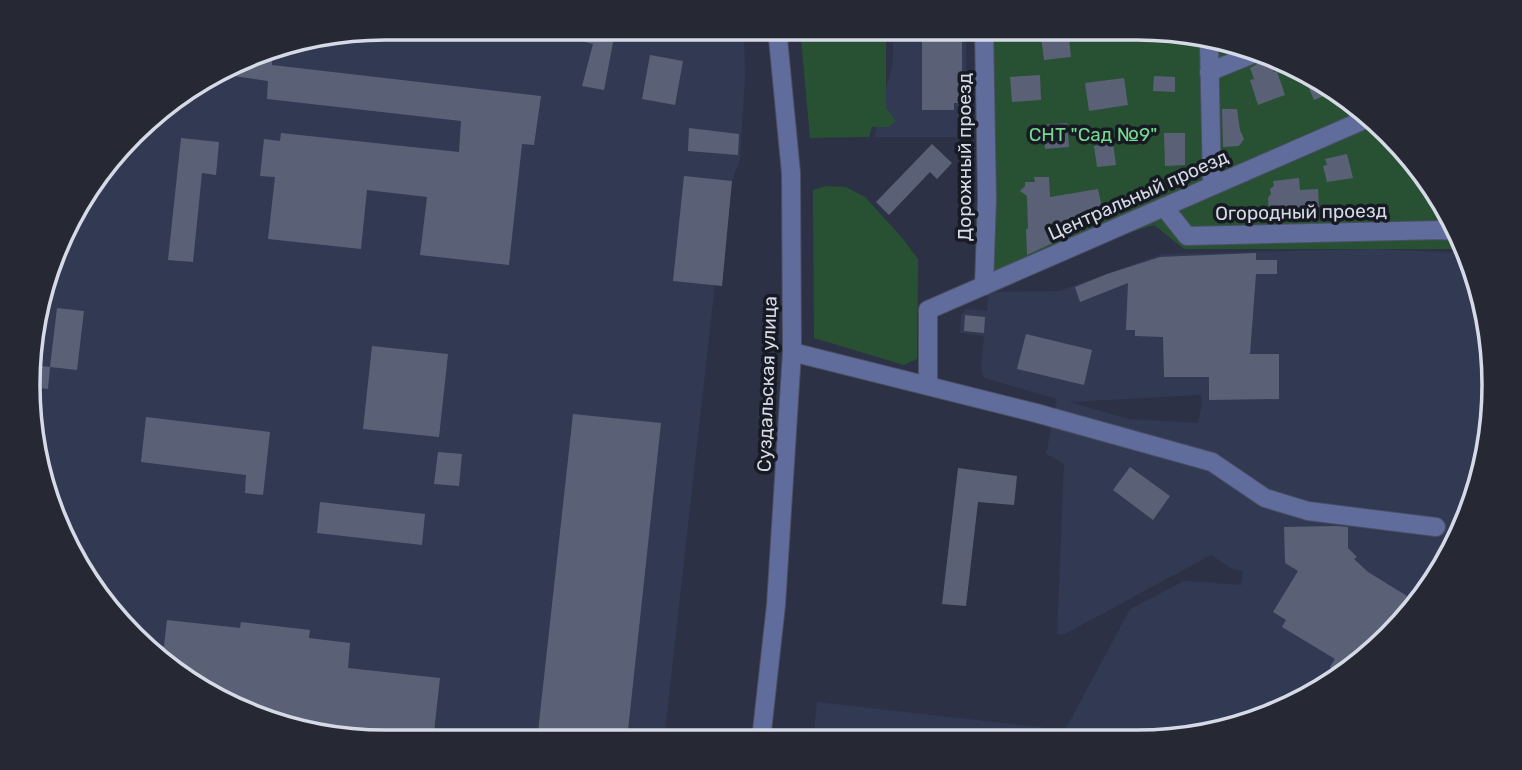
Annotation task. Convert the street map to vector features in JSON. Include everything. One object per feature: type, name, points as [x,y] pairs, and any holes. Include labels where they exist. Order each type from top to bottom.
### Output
[{"type":"street","name":"Суздальская улица","points":[[762,730],[776,606],[792,352],[791,173],[778,40]]},
{"type":"street","name":"Дорожный проезд","points":[[984,40],[987,199],[984,285]]},
{"type":"street","points":[[1209,48],[1212,185]]},
{"type":"street","points":[[1209,72],[1244,58]]},
{"type":"street","name":"Центральный проезд","points":[[928,385],[928,310],[1359,122]]},
{"type":"street","name":"Огородный проезд","points":[[1164,207],[1188,236],[1445,230]]},
{"type":"street","points":[[792,352],[928,385],[1212,462],[1265,498],[1308,511],[1436,527]]},
{"type":"shaded area","points":[[385,40],[744,40],[745,79],[740,160],[732,181],[722,286],[715,285],[665,730],[362,729],[296,718],[253,704],[213,684],[175,659],[141,629],[111,595],[86,557],[66,517],[52,474],[41,408],[43,340],[52,296],[66,253],[86,213],[111,175],[141,141],[175,111],[213,86],[253,66],[296,52],[340,43]]},
{"type":"shaded area","points":[[893,40],[966,40],[967,137],[874,137],[893,61]]},
{"type":"shaded area","points":[[1373,249],[1456,253],[1470,296],[1481,362],[1479,430],[1470,474],[1456,517],[1424,577],[1381,629],[1347,659],[1309,684],[1269,704],[1226,718],[1160,729],[1065,730],[1130,609],[1184,581],[1241,585],[1243,571],[1232,569],[1211,555],[1065,634],[1057,634],[1064,464],[1046,454],[1057,399],[984,378],[981,369],[984,336],[960,333],[961,315],[966,309],[987,311],[988,292],[1059,291],[1162,254]],"holes":[[[1201,395],[1198,423],[1129,419],[1069,402]]]},
{"type":"shaded area","points":[[817,702],[1065,730],[814,730]]},
{"type":"green space","points":[[801,40],[886,40],[886,108],[896,121],[889,127],[872,127],[869,137],[810,138]]},
{"type":"green space","name":"СНТ \"Сад №9\"","points":[[985,40],[1137,40],[1182,43],[1226,52],[1269,66],[1329,98],[1381,141],[1424,193],[1454,249],[1184,249],[1154,225],[990,277]]},
{"type":"green space","points":[[826,186],[846,187],[865,197],[918,259],[917,359],[904,365],[814,338],[813,190]]},
{"type":"building","points":[[613,40],[604,90],[582,86],[593,44],[581,41]]},
{"type":"building","points":[[922,40],[962,40],[962,103],[954,103],[954,110],[922,110]]},
{"type":"building","points":[[1041,40],[1069,40],[1071,57],[1044,60]]},
{"type":"building","points":[[650,55],[683,61],[675,105],[642,99]]},
{"type":"building","points":[[271,60],[272,65],[541,96],[534,145],[522,144],[509,265],[420,255],[427,197],[367,190],[361,249],[268,239],[275,177],[260,176],[264,139],[280,141],[281,133],[459,152],[461,121],[267,99],[268,81],[233,76]]},
{"type":"building","points":[[1259,63],[1272,68],[1274,72],[1277,71],[1285,95],[1258,105],[1250,80],[1254,79],[1250,68]]},
{"type":"building","points":[[1040,75],[1041,100],[1012,102],[1010,77]]},
{"type":"building","points":[[1154,76],[1175,77],[1175,92],[1153,91]]},
{"type":"building","points":[[1124,78],[1128,105],[1089,111],[1085,83]]},
{"type":"building","points":[[1309,86],[1325,96],[1314,100]]},
{"type":"building","points":[[1222,109],[1237,109],[1244,139],[1239,146],[1223,147]]},
{"type":"building","points":[[1067,123],[1069,147],[1045,149],[1043,125]]},
{"type":"building","points":[[689,128],[739,134],[738,155],[688,151]]},
{"type":"building","points":[[1164,133],[1185,133],[1185,165],[1165,166]]},
{"type":"building","points":[[181,138],[219,142],[216,175],[202,173],[193,262],[168,260]]},
{"type":"building","points":[[1113,143],[1116,165],[1097,167],[1094,146]]},
{"type":"building","points":[[932,144],[952,163],[937,179],[930,172],[889,215],[876,202]]},
{"type":"building","points":[[1347,154],[1353,178],[1327,182],[1323,166],[1327,165],[1325,159]]},
{"type":"building","points":[[684,176],[732,181],[722,286],[673,281]]},
{"type":"building","points":[[1034,177],[1049,177],[1050,197],[1098,189],[1103,213],[1063,220],[1068,236],[1027,255],[1027,196],[1020,191],[1025,182],[1035,182]]},
{"type":"building","points":[[1299,178],[1300,190],[1318,189],[1319,208],[1269,213],[1268,198],[1270,189],[1274,186],[1273,181]]},
{"type":"building","points":[[1256,253],[1256,260],[1277,260],[1277,274],[1256,274],[1250,354],[1279,354],[1279,399],[1209,400],[1209,377],[1164,377],[1163,337],[1135,336],[1135,330],[1126,330],[1128,283],[1080,302],[1075,287],[1160,257]]},
{"type":"building","points":[[57,308],[84,311],[77,370],[50,367]]},
{"type":"building","points":[[965,315],[985,317],[984,333],[964,331]]},
{"type":"building","points":[[1026,334],[1092,350],[1084,385],[1017,369]]},
{"type":"building","points":[[372,346],[448,354],[439,437],[363,429]]},
{"type":"building","points":[[41,366],[50,367],[48,389],[40,388]]},
{"type":"building","points":[[573,414],[661,423],[628,730],[538,730]]},
{"type":"building","points":[[146,417],[270,432],[263,495],[245,493],[246,475],[141,462]]},
{"type":"building","points":[[438,452],[462,454],[459,486],[434,484]]},
{"type":"building","points":[[1130,467],[1170,496],[1153,520],[1113,490]]},
{"type":"building","points":[[958,468],[1017,476],[1014,505],[978,502],[966,606],[942,604]]},
{"type":"building","points":[[320,502],[425,514],[422,545],[317,533]]},
{"type":"building","points":[[1284,527],[1348,527],[1348,548],[1357,557],[1354,559],[1368,572],[1407,596],[1381,629],[1333,669],[1330,667],[1335,659],[1282,627],[1286,620],[1273,612],[1298,571],[1285,563]]},
{"type":"building","points":[[167,620],[240,628],[241,622],[310,630],[309,638],[350,643],[348,668],[440,678],[434,730],[362,729],[296,718],[253,704],[213,684],[160,646],[164,646]]}]
